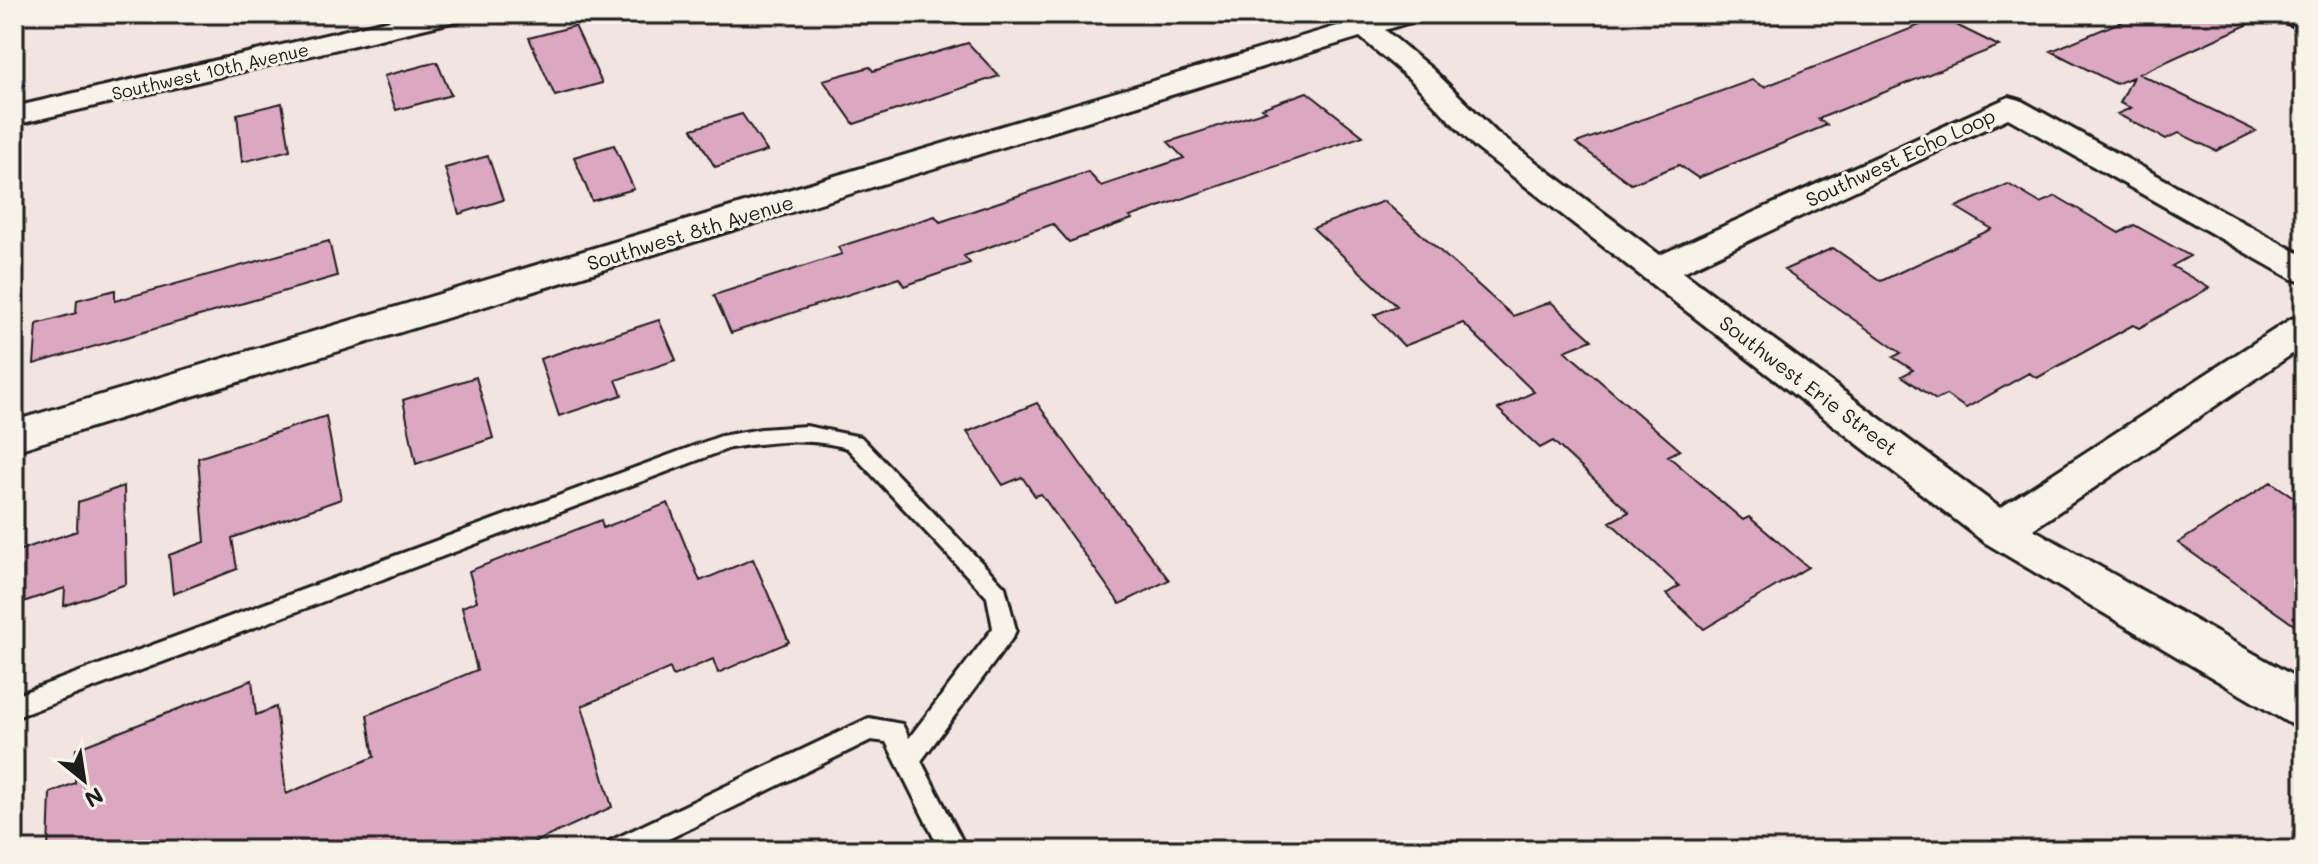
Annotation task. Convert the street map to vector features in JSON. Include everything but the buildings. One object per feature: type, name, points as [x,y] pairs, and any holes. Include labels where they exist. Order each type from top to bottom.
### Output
[{"type":"street","name":"Southwest 10th Avenue","points":[[14,116],[452,14]]},
{"type":"street","name":"Southwest 8th Avenue","points":[[14,436],[1358,21],[1407,14]]},
{"type":"street","points":[[2289,14],[2304,20]]},
{"type":"street","name":"Southwest Erie Street","points":[[1358,21],[1422,75],[1486,140],[1999,530],[2304,707]]},
{"type":"street","name":"Southwest Echo Loop","points":[[1659,269],[2009,106],[2304,271]]},
{"type":"street","points":[[1999,530],[2304,328]]},
{"type":"lane","points":[[14,707],[728,441],[780,433],[823,433],[854,442],[997,593],[1005,630],[909,758]]},
{"type":"lane","points":[[619,850],[869,729],[893,732],[954,850]]}]
